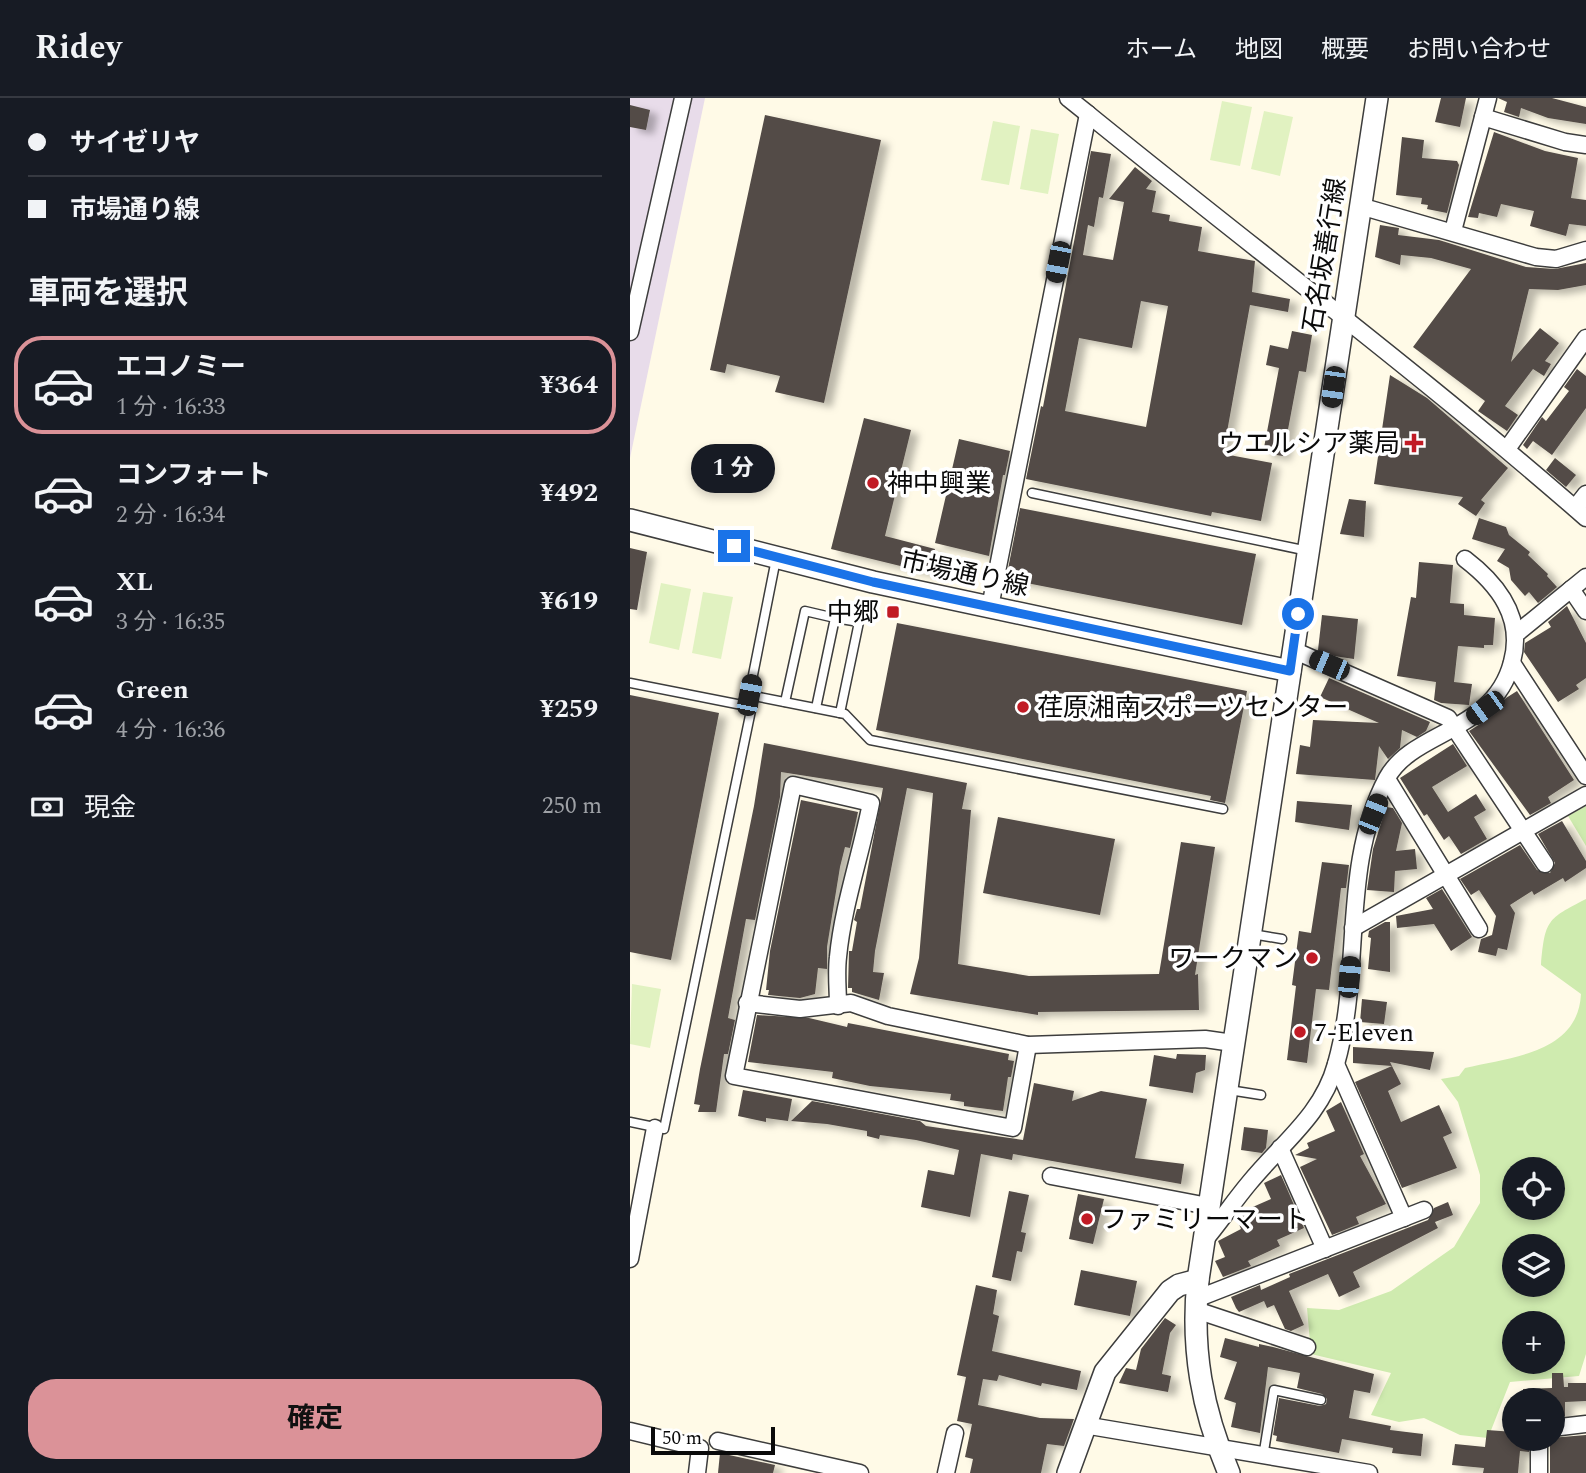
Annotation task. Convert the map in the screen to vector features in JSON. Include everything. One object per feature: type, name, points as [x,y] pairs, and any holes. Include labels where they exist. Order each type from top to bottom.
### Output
[{"type":"street","points":[[630,332],[684,98]]},
{"type":"street","points":[[1068,98],[1223,225],[1344,315],[1581,513],[1586,494]]},
{"type":"street","name":"石名坂善行線","points":[[1229,1473],[1198,1379],[1197,1297],[1208,1206],[1377,98]]},
{"type":"street","points":[[1453,231],[1488,98]]},
{"type":"street","points":[[990,607],[1088,114]]},
{"type":"street","points":[[1483,117],[1565,142],[1586,145]]},
{"type":"street","points":[[1360,206],[1536,257],[1556,259],[1586,250]]},
{"type":"street","points":[[1507,449],[1586,338]]},
{"type":"street","name":"市場通り線","points":[[630,520],[990,607],[1291,660]]},
{"type":"street","points":[[1203,1243],[1280,1148],[1312,1116],[1323,1098],[1336,1064],[1345,1019],[1363,849],[1387,779],[1403,760],[1485,708],[1502,688],[1512,663],[1516,635],[1512,616],[1502,593],[1465,559]]},
{"type":"street","points":[[1516,635],[1586,576]]},
{"type":"street","points":[[1571,589],[1586,611]]},
{"type":"street","points":[[1291,660],[1448,718],[1545,864]]},
{"type":"street","points":[[1512,663],[1586,776]]},
{"type":"street","points":[[1387,779],[1448,874],[1479,929]]},
{"type":"street","points":[[838,1006],[837,958],[849,892],[861,855],[871,803],[793,785],[734,1076],[1013,1128],[1028,1045]]},
{"type":"street","points":[[1353,928],[1586,795]]},
{"type":"street","points":[[747,1003],[800,1009],[851,1003],[888,1016],[1028,1045],[1205,1039],[1233,1043]]},
{"type":"street","points":[[1336,1064],[1404,1218]]},
{"type":"street","points":[[630,1259],[655,1128]]},
{"type":"street","points":[[1280,1148],[1325,1249]]},
{"type":"street","points":[[1051,1176],[1208,1206]]},
{"type":"street","points":[[1197,1297],[1424,1210]]},
{"type":"street","points":[[1068,1473],[1084,1425],[1110,1365],[1170,1292],[1179,1285],[1197,1297],[1307,1347]]},
{"type":"street","points":[[1565,1426],[1586,1424]]},
{"type":"street","points":[[1084,1425],[1369,1473]]},
{"type":"street","points":[[630,1431],[701,1448],[696,1473]]},
{"type":"street","points":[[946,1473],[955,1433]]},
{"type":"street","points":[[718,1441],[798,1466],[860,1473]]},
{"type":"street","points":[[1539,1451],[1539,1473]]},
{"type":"lane","points":[[1032,492],[1308,551]]},
{"type":"lane","points":[[776,556],[749,695],[845,714],[870,740],[1223,809]]},
{"type":"lane","points":[[785,702],[805,611],[859,622],[840,713]]},
{"type":"lane","points":[[816,708],[835,618]]},
{"type":"lane","points":[[630,683],[751,707]]},
{"type":"lane","points":[[630,1122],[664,1129],[754,696]]},
{"type":"lane","points":[[1249,934],[1282,939]]},
{"type":"lane","points":[[1226,1090],[1261,1095]]},
{"type":"lane","points":[[1263,1457],[1273,1390],[1321,1400]]},
{"type":"shaded area","points":[[630,98],[705,98],[630,458]]},
{"type":"green space","points":[[1222,101],[1252,107],[1240,166],[1210,160]]},
{"type":"green space","points":[[1264,111],[1293,117],[1280,176],[1251,169]]},
{"type":"green space","points":[[993,121],[1020,126],[1009,185],[981,180]]},
{"type":"green space","points":[[1031,129],[1059,134],[1048,194],[1020,189]]},
{"type":"green space","points":[[661,583],[691,589],[679,650],[649,643]]},
{"type":"green space","points":[[703,592],[733,597],[721,659],[692,653]]},
{"type":"green space","points":[[1586,806],[1586,846],[1568,816]]},
{"type":"green space","points":[[1586,899],[1586,1354],[1579,1376],[1510,1382],[1508,1388],[1502,1388],[1502,1402],[1488,1438],[1460,1435],[1424,1418],[1399,1422],[1371,1415],[1391,1373],[1311,1354],[1307,1308],[1339,1310],[1391,1291],[1454,1247],[1480,1203],[1480,1175],[1458,1102],[1441,1079],[1459,1076],[1465,1068],[1539,1049],[1568,1029],[1577,1014],[1581,994],[1541,965],[1547,930],[1550,923],[1563,911]]},
{"type":"green space","points":[[632,984],[661,989],[650,1048],[630,1044]]},
{"type":"building","points":[[1441,98],[1466,98],[1460,127],[1435,122]]},
{"type":"building","points":[[1498,98],[1552,98],[1586,107],[1586,124],[1548,118],[1521,108],[1519,117],[1504,112],[1507,102]]},
{"type":"building","points":[[630,105],[650,110],[646,130],[630,127]]},
{"type":"building","points":[[765,115],[881,140],[824,403],[775,392],[780,376],[727,364],[725,373],[710,370]]},
{"type":"building","points":[[1494,132],[1545,151],[1578,158],[1571,198],[1586,200],[1586,226],[1569,224],[1566,236],[1530,226],[1534,211],[1501,204],[1497,217],[1479,213],[1478,218],[1468,217]]},
{"type":"building","points":[[1402,137],[1424,140],[1422,158],[1457,161],[1459,165],[1447,213],[1427,209],[1428,205],[1421,204],[1422,198],[1396,195]]},
{"type":"building","points":[[1091,151],[1111,154],[1103,198],[1099,197],[1094,227],[1088,225],[1083,255],[1113,260],[1124,202],[1109,199],[1135,167],[1152,181],[1146,189],[1156,191],[1152,212],[1170,215],[1169,221],[1202,227],[1198,251],[1255,261],[1252,292],[1290,299],[1288,312],[1250,305],[1225,443],[1224,454],[1272,463],[1261,521],[1212,512],[1211,516],[1026,479],[1041,406],[1043,407]],"holes":[[[1141,301],[1168,306],[1146,427],[1065,411],[1079,338],[1132,348]]]},
{"type":"building","points":[[1380,225],[1399,228],[1398,235],[1439,240],[1526,267],[1555,269],[1586,263],[1586,285],[1558,290],[1529,289],[1511,362],[1540,328],[1559,343],[1545,361],[1551,364],[1544,376],[1533,369],[1505,406],[1518,415],[1507,431],[1478,411],[1485,401],[1413,347],[1471,269],[1431,258],[1401,255],[1400,265],[1375,257]]},
{"type":"building","points":[[1292,331],[1312,335],[1306,372],[1299,371],[1283,456],[1263,453],[1279,368],[1266,365],[1270,345],[1288,349]]},
{"type":"building","points":[[1577,369],[1586,376],[1586,408],[1552,455],[1533,441],[1527,449],[1523,445],[1542,417],[1546,421],[1569,391],[1564,387]]},
{"type":"building","points":[[1390,375],[1427,398],[1508,468],[1481,500],[1485,503],[1476,516],[1458,504],[1463,497],[1374,484]]},
{"type":"building","name":"神中興業","points":[[864,418],[911,430],[885,536],[935,549],[929,573],[831,549]]},
{"type":"building","points":[[959,439],[1010,451],[1003,475],[989,556],[935,543]]},
{"type":"building","points":[[1555,458],[1576,475],[1566,487],[1546,470]]},
{"type":"building","points":[[1349,499],[1366,501],[1364,537],[1340,534]]},
{"type":"building","points":[[1020,508],[1256,554],[1242,625],[1006,579]]},
{"type":"building","points":[[1479,518],[1506,527],[1509,535],[1530,552],[1528,555],[1557,587],[1538,603],[1529,592],[1525,596],[1511,580],[1509,568],[1497,561],[1505,549],[1472,539]]},
{"type":"building","points":[[630,548],[647,552],[637,610],[630,609]]},
{"type":"building","points":[[1419,562],[1453,565],[1450,603],[1464,604],[1464,615],[1495,618],[1493,645],[1484,645],[1484,648],[1458,646],[1454,682],[1472,684],[1469,705],[1434,700],[1436,682],[1397,676],[1411,597],[1416,598]]},
{"type":"building","points":[[1567,606],[1586,643],[1586,678],[1576,685],[1579,689],[1558,702],[1524,652],[1525,643],[1551,627],[1548,622]]},
{"type":"building","points":[[1322,615],[1358,619],[1354,659],[1318,650]]},
{"type":"building","points":[[897,623],[1247,691],[1225,803],[1210,800],[1211,796],[876,730]]},
{"type":"building","points":[[1329,678],[1430,722],[1426,731],[1417,737],[1402,730],[1400,748],[1388,759],[1379,746],[1375,780],[1296,774],[1300,745],[1310,747],[1313,720],[1379,723],[1320,697]]},
{"type":"building","points":[[1517,691],[1574,780],[1548,797],[1551,803],[1530,815],[1469,731],[1485,721],[1506,698]]},
{"type":"building","points":[[630,695],[719,713],[671,960],[630,952]]},
{"type":"building","points":[[764,743],[967,783],[962,809],[971,810],[958,964],[1029,976],[1159,974],[1181,842],[1215,847],[1195,975],[1198,974],[1199,1010],[1038,1012],[1038,1015],[910,994],[919,958],[933,793],[907,788],[875,951],[873,972],[884,973],[879,1000],[852,992],[852,988],[848,988],[849,951],[852,951],[857,922],[854,920],[857,909],[860,909],[883,788],[781,772],[780,797],[755,920],[746,919],[728,1018],[735,1020],[728,1054],[724,1054],[716,1112],[698,1112],[700,1105],[694,1104],[700,1069],[754,806]]},
{"type":"building","points":[[1453,744],[1467,766],[1432,787],[1448,812],[1476,794],[1486,810],[1474,817],[1487,839],[1461,854],[1449,836],[1444,840],[1427,814],[1424,816],[1400,778]]},
{"type":"building","points":[[801,800],[858,812],[850,848],[845,847],[840,867],[827,947],[827,969],[818,968],[815,994],[800,998],[768,995],[769,990],[766,990],[770,951]]},
{"type":"building","points":[[1297,801],[1352,805],[1349,830],[1295,822]]},
{"type":"building","points":[[1386,807],[1393,808],[1402,823],[1396,851],[1415,849],[1417,869],[1395,871],[1394,892],[1367,890],[1373,849]]},
{"type":"building","points":[[998,817],[1115,839],[1100,915],[983,893]]},
{"type":"building","points":[[1562,821],[1586,861],[1586,868],[1565,882],[1563,878],[1534,895],[1532,891],[1510,905],[1515,913],[1507,950],[1498,948],[1496,956],[1478,952],[1481,939],[1492,935],[1496,916],[1479,890],[1471,895],[1460,879],[1520,845],[1537,870],[1550,873],[1555,863],[1538,834]]},
{"type":"building","points":[[1322,862],[1349,865],[1346,888],[1341,888],[1329,990],[1316,989],[1307,1063],[1287,1060],[1296,986],[1292,985],[1299,931],[1311,933]]},
{"type":"building","points":[[1442,889],[1472,937],[1451,951],[1434,924],[1397,928],[1396,916],[1433,909],[1426,898]]},
{"type":"building","points":[[1390,922],[1390,972],[1368,969],[1371,938],[1368,937],[1369,931]]},
{"type":"building","points":[[1362,999],[1387,1002],[1384,1024],[1360,1022]]},
{"type":"building","points":[[757,1015],[809,1018],[847,1027],[848,1023],[1009,1054],[1008,1060],[1014,1061],[1011,1077],[1008,1077],[1003,1111],[964,1106],[964,1102],[950,1100],[951,1094],[870,1086],[832,1078],[833,1072],[748,1062]]},
{"type":"building","points":[[1353,1047],[1434,1052],[1430,1070],[1390,1062],[1392,1066],[1353,1063]]},
{"type":"building","points":[[1177,1054],[1206,1055],[1205,1070],[1196,1073],[1193,1093],[1149,1086],[1154,1055],[1176,1059]]},
{"type":"building","points":[[1392,1066],[1401,1084],[1388,1091],[1401,1122],[1439,1105],[1452,1133],[1443,1137],[1457,1168],[1402,1188],[1355,1082]]},
{"type":"building","points":[[1034,1083],[1074,1091],[1072,1101],[1101,1091],[1147,1099],[1135,1158],[1184,1164],[1181,1184],[1013,1154],[1012,1160],[981,1154],[970,1217],[921,1207],[928,1170],[954,1175],[959,1150],[880,1135],[879,1139],[867,1136],[867,1131],[827,1124],[791,1121],[812,1101],[920,1121],[926,1126],[1023,1140]]},
{"type":"building","points":[[743,1090],[792,1099],[788,1121],[766,1118],[766,1122],[738,1116]]},
{"type":"building","points":[[1341,1102],[1364,1154],[1360,1156],[1386,1204],[1356,1217],[1359,1224],[1332,1235],[1300,1167],[1317,1159],[1295,1155],[1309,1148],[1307,1143],[1335,1131],[1326,1111]]},
{"type":"building","points":[[1244,1127],[1268,1130],[1266,1148],[1262,1153],[1241,1150]]},
{"type":"building","points":[[1281,1175],[1304,1228],[1277,1240],[1280,1246],[1248,1261],[1251,1266],[1223,1277],[1215,1261],[1225,1257],[1218,1241],[1241,1229],[1236,1217],[1239,1213],[1271,1199],[1264,1183]]},
{"type":"building","points":[[1009,1191],[1029,1195],[1021,1232],[1026,1233],[1022,1252],[1017,1251],[1011,1281],[992,1277]]},
{"type":"building","points":[[1078,1194],[1104,1199],[1093,1244],[1069,1239]]},
{"type":"building","points":[[1448,1202],[1453,1215],[1435,1222],[1438,1228],[1353,1272],[1360,1287],[1339,1297],[1328,1274],[1289,1291],[1304,1325],[1291,1331],[1285,1329],[1274,1305],[1267,1308],[1264,1301],[1239,1312],[1236,1308],[1231,1297],[1260,1285],[1261,1290],[1290,1277],[1289,1274],[1428,1220],[1434,1208]]},
{"type":"building","points":[[1081,1270],[1137,1281],[1130,1316],[1074,1305]]},
{"type":"building","points":[[976,1285],[997,1290],[993,1314],[999,1316],[992,1351],[1081,1371],[1077,1390],[1042,1383],[1041,1386],[999,1375],[997,1381],[983,1379],[978,1405],[1040,1418],[1074,1419],[1064,1446],[1047,1444],[1041,1473],[970,1473],[973,1459],[965,1457],[972,1424],[957,1421],[966,1377],[957,1375]]},
{"type":"building","points":[[1165,1318],[1176,1325],[1170,1333],[1162,1374],[1171,1376],[1168,1392],[1119,1383],[1126,1368],[1136,1370],[1141,1349]]},
{"type":"building","points":[[1225,1338],[1259,1347],[1259,1344],[1273,1347],[1374,1374],[1370,1393],[1354,1390],[1349,1418],[1391,1426],[1390,1430],[1423,1434],[1421,1456],[1392,1453],[1393,1448],[1342,1439],[1339,1453],[1276,1441],[1277,1436],[1273,1435],[1279,1398],[1320,1406],[1326,1404],[1327,1399],[1322,1394],[1297,1388],[1300,1373],[1268,1367],[1260,1433],[1231,1427],[1236,1403],[1224,1399],[1237,1362],[1220,1357]]},
{"type":"building","points":[[1552,1374],[1563,1374],[1564,1387],[1568,1387],[1568,1383],[1586,1383],[1586,1401],[1565,1402],[1565,1388],[1552,1388]]},
{"type":"building","points":[[1487,1430],[1502,1431],[1502,1451],[1520,1451],[1518,1473],[1483,1473],[1484,1468],[1452,1465],[1455,1444],[1485,1447]]},
{"type":"building","points":[[1586,1435],[1586,1473],[1550,1473],[1550,1451],[1565,1451],[1565,1437]]},
{"type":"building","points":[[720,1453],[775,1465],[773,1473],[718,1473]]},
{"type":"place","name":"ウエルシア薬局","points":[[1414,443]]},
{"type":"place","name":"神中興業","points":[[873,483]]},
{"type":"place","name":"中郷","points":[[893,612]]},
{"type":"place","name":"荏原湘南スポーツセンター","points":[[1023,707]]},
{"type":"place","name":"ワークマン","points":[[1312,958]]},
{"type":"place","name":"7-Eleven","points":[[1300,1032]]},
{"type":"place","name":"ファミリーマート","points":[[1087,1219]]},
{"type":"route","points":[[734,546],[873,582],[1290,671],[1298,614]]}]
